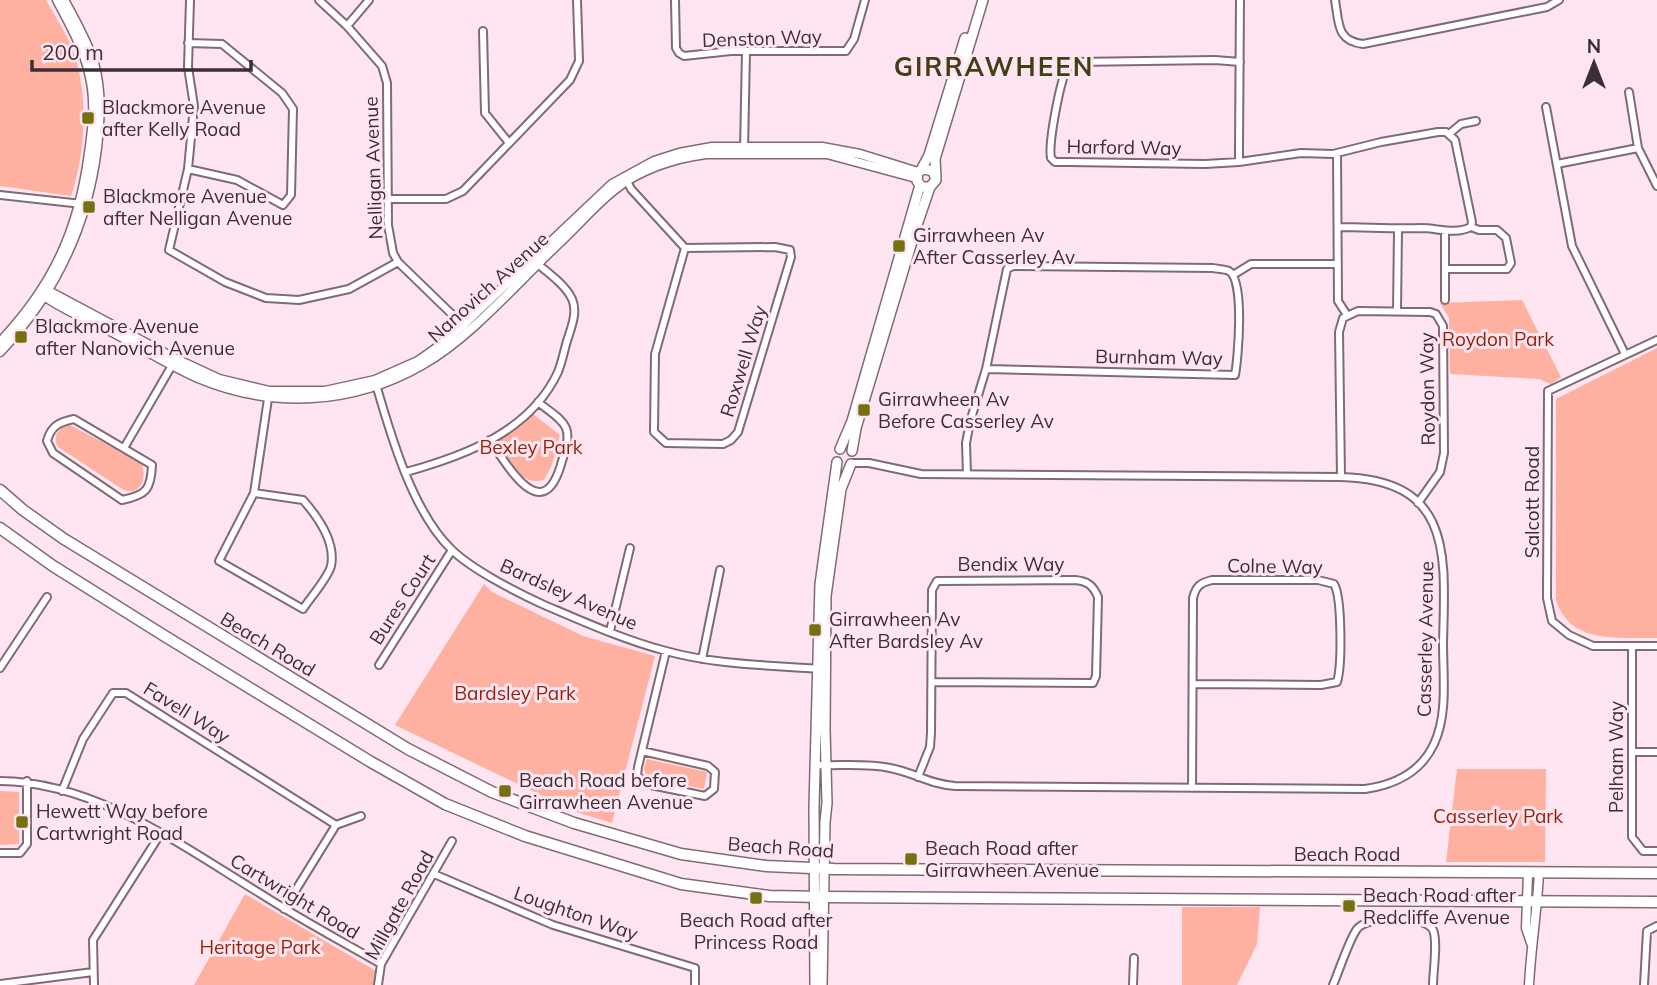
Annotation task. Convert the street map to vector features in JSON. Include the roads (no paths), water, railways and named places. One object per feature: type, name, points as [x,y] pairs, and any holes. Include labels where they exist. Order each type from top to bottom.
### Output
[{"type":"main road","points":[[822,985],[820,869],[827,803],[821,765],[820,584],[836,454],[852,421],[921,178],[976,0]]},
{"type":"main road","points":[[921,178],[934,183],[935,159],[983,0]]},
{"type":"main road","points":[[822,669],[828,579],[841,489],[852,458],[921,178],[930,169],[936,177]]},
{"type":"main road","points":[[840,449],[847,448],[852,458]]},
{"type":"main road","points":[[837,462],[842,466],[852,458]]},
{"type":"main road","name":"Beach Road","points":[[0,490],[43,524],[408,749],[492,792],[574,822],[681,854],[766,866],[820,869],[1657,873]]},
{"type":"main road","points":[[0,528],[53,566],[163,635],[445,804],[525,836],[681,884],[769,896],[820,897],[1657,902]]},
{"type":"main road","points":[[815,985],[820,897]]},
{"type":"street","points":[[57,0],[79,43],[92,88],[92,133],[84,204]]},
{"type":"street","points":[[0,352],[70,251],[84,204],[99,132],[99,94],[93,62],[88,46],[64,0]]},
{"type":"street","points":[[190,0],[188,67],[194,106],[188,169],[169,250],[225,282],[267,298],[299,300],[349,289],[398,262]]},
{"type":"street","name":"Nelligan Avenue","points":[[319,0],[347,26],[382,66],[387,83],[389,240],[398,262],[466,328]]},
{"type":"street","points":[[347,26],[369,0]]},
{"type":"street","points":[[387,200],[446,200],[463,191],[570,80],[579,61],[577,0]]},
{"type":"street","name":"Denston Way","points":[[675,0],[676,48],[679,53],[692,56],[746,51],[846,51],[854,38],[865,0]]},
{"type":"street","points":[[1240,0],[1239,162],[1301,153],[1337,153],[1446,132],[1455,140],[1471,227]]},
{"type":"street","points":[[1335,0],[1341,33],[1347,40],[1363,44],[1548,7],[1559,0]]},
{"type":"street","points":[[483,31],[485,113],[509,144]]},
{"type":"street","points":[[188,43],[222,44],[282,93],[293,109],[291,195],[283,205],[237,180],[188,169]]},
{"type":"street","points":[[744,149],[746,51]]},
{"type":"street","name":"Harford Way","points":[[1239,162],[1055,162],[1050,153],[1066,72],[1075,62],[1240,62]]},
{"type":"street","points":[[1629,92],[1638,148],[1657,186]]},
{"type":"street","points":[[1546,107],[1572,246],[1626,355]]},
{"type":"street","points":[[1449,134],[1461,124],[1476,121]]},
{"type":"street","points":[[1557,164],[1638,148]]},
{"type":"street","name":"Nanovich Avenue","points":[[44,292],[216,384],[269,395],[311,399],[334,396],[422,366],[626,178],[691,156],[744,149],[827,154],[921,178]]},
{"type":"street","points":[[1337,153],[1338,301],[1347,315],[1340,323],[1339,332],[1341,477]]},
{"type":"street","points":[[626,178],[631,189],[685,248]]},
{"type":"street","points":[[0,195],[84,204]]},
{"type":"street","points":[[1338,227],[1398,230],[1424,228],[1445,231],[1471,227],[1497,230],[1506,239],[1511,263],[1507,269],[1445,269]]},
{"type":"street","points":[[1397,311],[1398,230]]},
{"type":"street","points":[[1445,231],[1445,300]]},
{"type":"street","name":"Roxwell Way","points":[[775,247],[790,250],[791,257],[738,432],[723,444],[666,443],[654,432],[655,354],[685,248],[775,247]]},
{"type":"street","points":[[406,472],[466,454],[490,440],[531,410],[558,370],[573,319],[574,306],[567,292],[535,262]]},
{"type":"street","points":[[967,474],[966,443],[970,422],[986,369],[1006,269],[1013,265],[1213,268],[1229,271],[1233,275],[1251,264],[1338,264]]},
{"type":"street","name":"Burnham Way","points":[[986,369],[1235,375],[1239,293],[1233,275]]},
{"type":"street","points":[[0,342],[44,292]]},
{"type":"street","name":"Roydon Way","points":[[1347,315],[1358,311],[1436,314],[1443,326],[1443,464],[1418,503]]},
{"type":"street","name":"Salcott Road","points":[[1657,340],[1548,391],[1547,598],[1552,621],[1569,635],[1593,646],[1657,646]]},
{"type":"street","points":[[124,448],[174,363]]},
{"type":"street","name":"Bardsley Avenue","points":[[375,383],[406,472],[423,511],[452,550],[496,580],[526,596],[666,651],[702,659],[822,669]]},
{"type":"street","points":[[254,493],[303,500],[320,520],[331,552],[331,569],[303,609],[219,561],[254,493],[269,395]]},
{"type":"street","points":[[490,440],[522,484],[540,492],[548,491],[559,473],[568,435],[559,419],[538,402]]},
{"type":"street","points":[[74,419],[124,448],[152,465],[151,484],[139,497],[122,500],[53,453],[47,441],[50,430],[62,422],[74,419]]},
{"type":"street","name":"Casserley Avenue","points":[[821,765],[886,767],[934,784],[955,786],[1365,789],[1387,785],[1405,777],[1419,765],[1433,745],[1443,711],[1444,584],[1443,555],[1438,533],[1428,514],[1418,503],[1387,483],[1341,477],[908,473],[852,458]]},
{"type":"street","points":[[610,631],[630,548]]},
{"type":"street","name":"Bures Court","points":[[379,665],[452,550]]},
{"type":"street","points":[[702,659],[720,570]]},
{"type":"street","name":"Bendix Way","points":[[918,777],[930,747],[932,590],[937,581],[1075,580],[1085,581],[1096,591],[1096,676],[1093,683],[932,682]]},
{"type":"street","name":"Colne Way","points":[[1192,788],[1193,597],[1199,584],[1212,580],[1318,580],[1334,584],[1339,603],[1340,669],[1337,681],[1321,685],[1193,684]]},
{"type":"street","points":[[0,668],[47,597]]},
{"type":"street","name":"Pelham Way","points":[[1632,646],[1632,837],[1643,851],[1657,851]]},
{"type":"street","points":[[642,751],[708,766],[715,772],[714,789],[705,796],[646,784],[637,775],[642,751],[666,651]]},
{"type":"street","name":"Favell Way","points":[[62,791],[83,738],[113,692],[126,692],[336,825]]},
{"type":"street","points":[[1632,752],[1657,752]]},
{"type":"street","name":"Cartwright Road","points":[[0,781],[27,781],[106,806],[161,833],[284,909],[381,964]]},
{"type":"street","points":[[0,853],[20,853],[27,844],[27,781]]},
{"type":"street","points":[[284,909],[336,825],[361,816]]},
{"type":"street","points":[[93,985],[93,940],[161,833]]},
{"type":"street","name":"Millgate Road","points":[[378,985],[381,964],[453,841]]},
{"type":"street","points":[[1529,985],[1531,943],[1536,927],[1532,901],[1533,873]]},
{"type":"street","name":"Loughton Way","points":[[434,874],[553,925],[695,968],[695,985]]},
{"type":"street","points":[[1334,985],[1358,928],[1372,920],[1423,920],[1431,927],[1435,935],[1433,985]]},
{"type":"street","points":[[1644,985],[1647,931],[1657,926]]},
{"type":"street","points":[[1133,985],[1134,958]]},
{"type":"street","points":[[0,984],[93,972]]},
{"type":"place","name":"Blackmore Avenue after Kelly Road","points":[[88,118]]},
{"type":"place","name":"Blackmore Avenue after Nelligan Avenue","points":[[89,207]]},
{"type":"place","name":"Girrawheen Av After Casserley Av","points":[[899,246]]},
{"type":"place","name":"Blackmore Avenue after Nanovich Avenue","points":[[21,337]]},
{"type":"place","name":"Girrawheen Av Before Casserley Av","points":[[864,410]]},
{"type":"place","name":"Girrawheen Av After Bardsley Av","points":[[815,630]]},
{"type":"place","name":"Beach Road before Girrawheen Avenue","points":[[505,791]]},
{"type":"place","name":"Hewett Way before Cartwright Road","points":[[22,822]]},
{"type":"place","name":"Beach Road after Girrawheen Avenue","points":[[911,859]]},
{"type":"place","name":"Beach Road after Princess Road","points":[[756,898]]},
{"type":"place","name":"Beach Road after Redcliffe Avenue","points":[[1349,906]]},
{"type":"district","name":"GIRRAWHEEN","points":[[994,66]]},
{"type":"park label","name":"Roydon Park","points":[[1498,339]]},
{"type":"park label","name":"Bexley Park","points":[[531,447]]},
{"type":"park label","name":"Bardsley Park","points":[[515,693]]},
{"type":"park label","name":"Casserley Park","points":[[1498,816]]},
{"type":"park label","name":"Heritage Park","points":[[260,947]]}]
